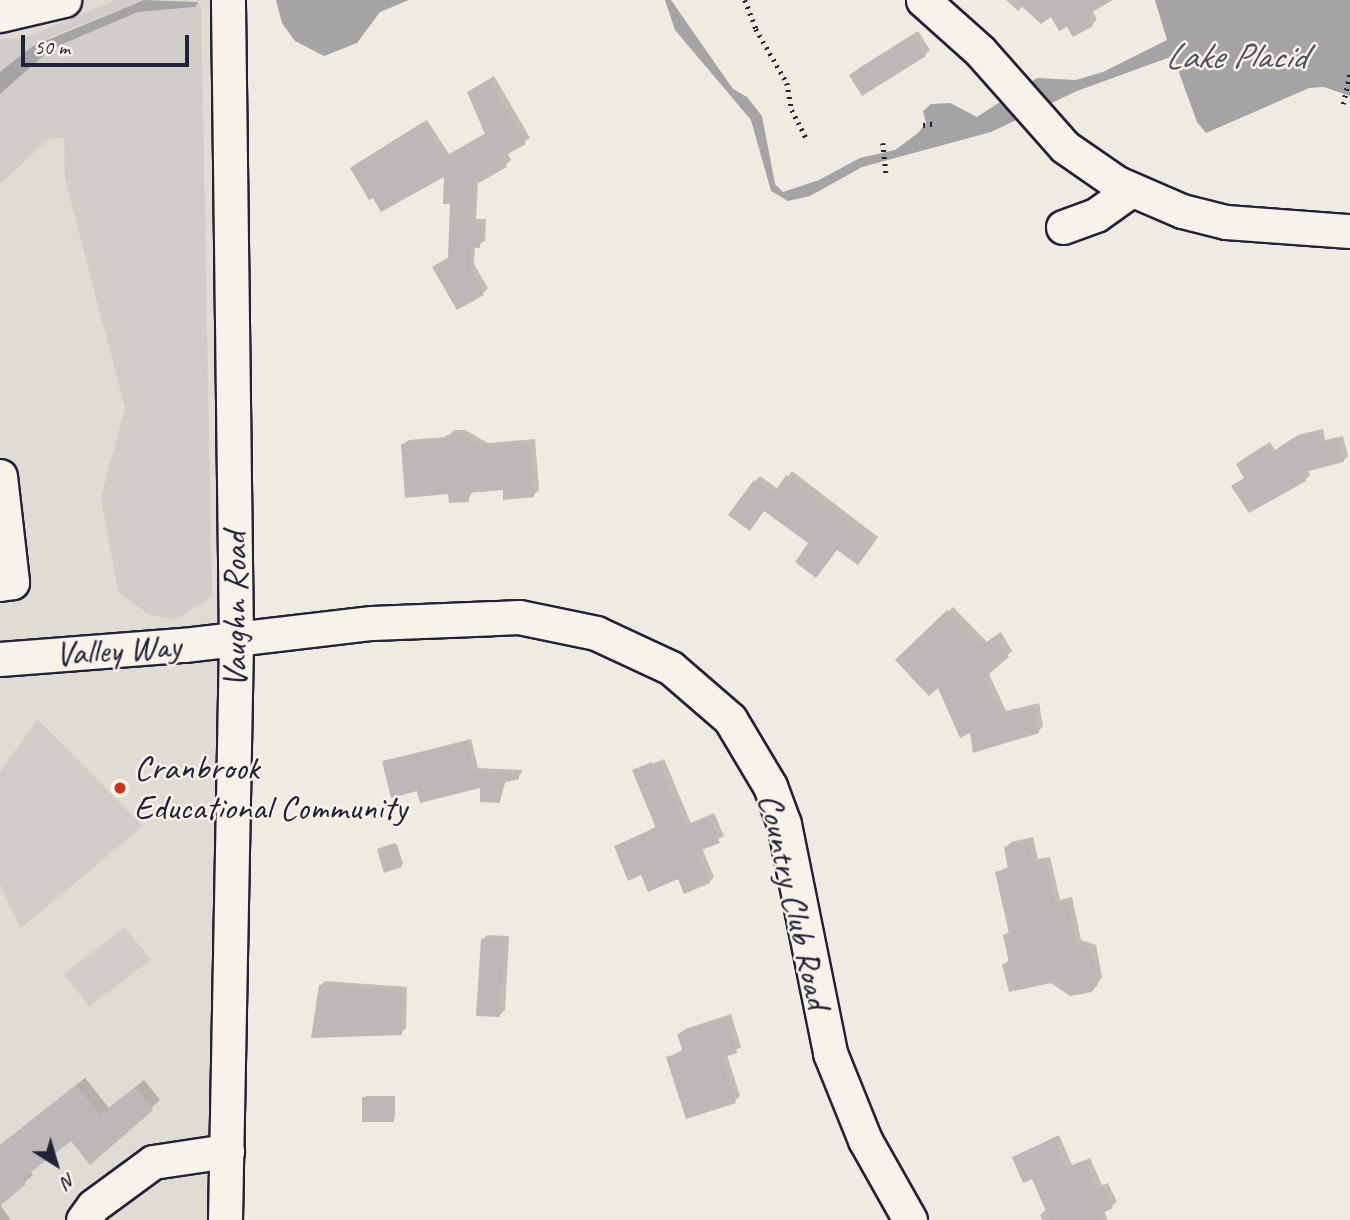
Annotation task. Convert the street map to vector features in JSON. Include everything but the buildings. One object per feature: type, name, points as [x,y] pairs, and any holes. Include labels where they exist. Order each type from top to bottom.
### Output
[{"type":"street","points":[[0,15],[64,0]]},
{"type":"street","points":[[923,0],[1077,157],[1131,190],[1226,222],[1350,231]]},
{"type":"street","name":"Vaughn Road","points":[[225,1220],[236,640],[228,4]]},
{"type":"street","points":[[1063,227],[1096,215],[1131,190]]},
{"type":"street","points":[[0,477],[12,582],[0,583]]},
{"type":"street","name":"Country Club Road","points":[[236,640],[372,623],[519,617],[596,633],[694,684],[746,740],[776,799],[830,1053],[865,1140],[911,1220]]},
{"type":"street","name":"Valley Way","points":[[0,659],[236,640]]},
{"type":"street","points":[[83,1220],[93,1206],[153,1162],[227,1151]]},
{"type":"path","points":[[746,0],[756,29],[786,83],[792,110],[807,141]]},
{"type":"path","points":[[1343,103],[1350,73]]},
{"type":"path","points":[[923,125],[937,123]]},
{"type":"path","points":[[883,143],[886,173]]},
{"type":"shaded area","name":"Cranbrook Educational Community","points":[[0,0],[245,0],[246,356],[235,1220],[0,1220]]},
{"type":"shaded area","points":[[116,0],[144,0],[50,37],[0,72],[0,39],[24,38]]},
{"type":"shaded area","points":[[197,0],[201,6],[212,597],[175,620],[148,614],[118,592],[101,497],[125,408],[65,179],[64,138],[49,139],[0,184],[0,94],[51,49],[138,12],[195,7]]},
{"type":"shaded area","points":[[37,719],[143,826],[20,929],[0,884],[0,772]]},
{"type":"shaded area","points":[[125,927],[151,960],[89,1007],[64,974]]},
{"type":"water","points":[[144,0],[198,2],[195,7],[138,12],[51,49],[0,94],[0,72],[33,46]]},
{"type":"water","points":[[276,0],[409,0],[380,12],[357,43],[324,56],[295,41],[282,23]]},
{"type":"water","name":"Lake Placid","points":[[665,0],[671,0],[733,89],[747,97],[762,116],[775,184],[783,192],[819,180],[860,158],[895,150],[918,133],[926,123],[923,111],[931,104],[950,103],[977,117],[1037,78],[1076,80],[1103,72],[1167,40],[1155,0],[1350,0],[1350,96],[1324,87],[1309,88],[1206,133],[1197,122],[1173,56],[1077,91],[991,132],[862,167],[810,196],[788,201],[771,191],[751,120],[675,30]]},
{"type":"place","name":"Cranbrook Educational Community","points":[[120,788]]}]
